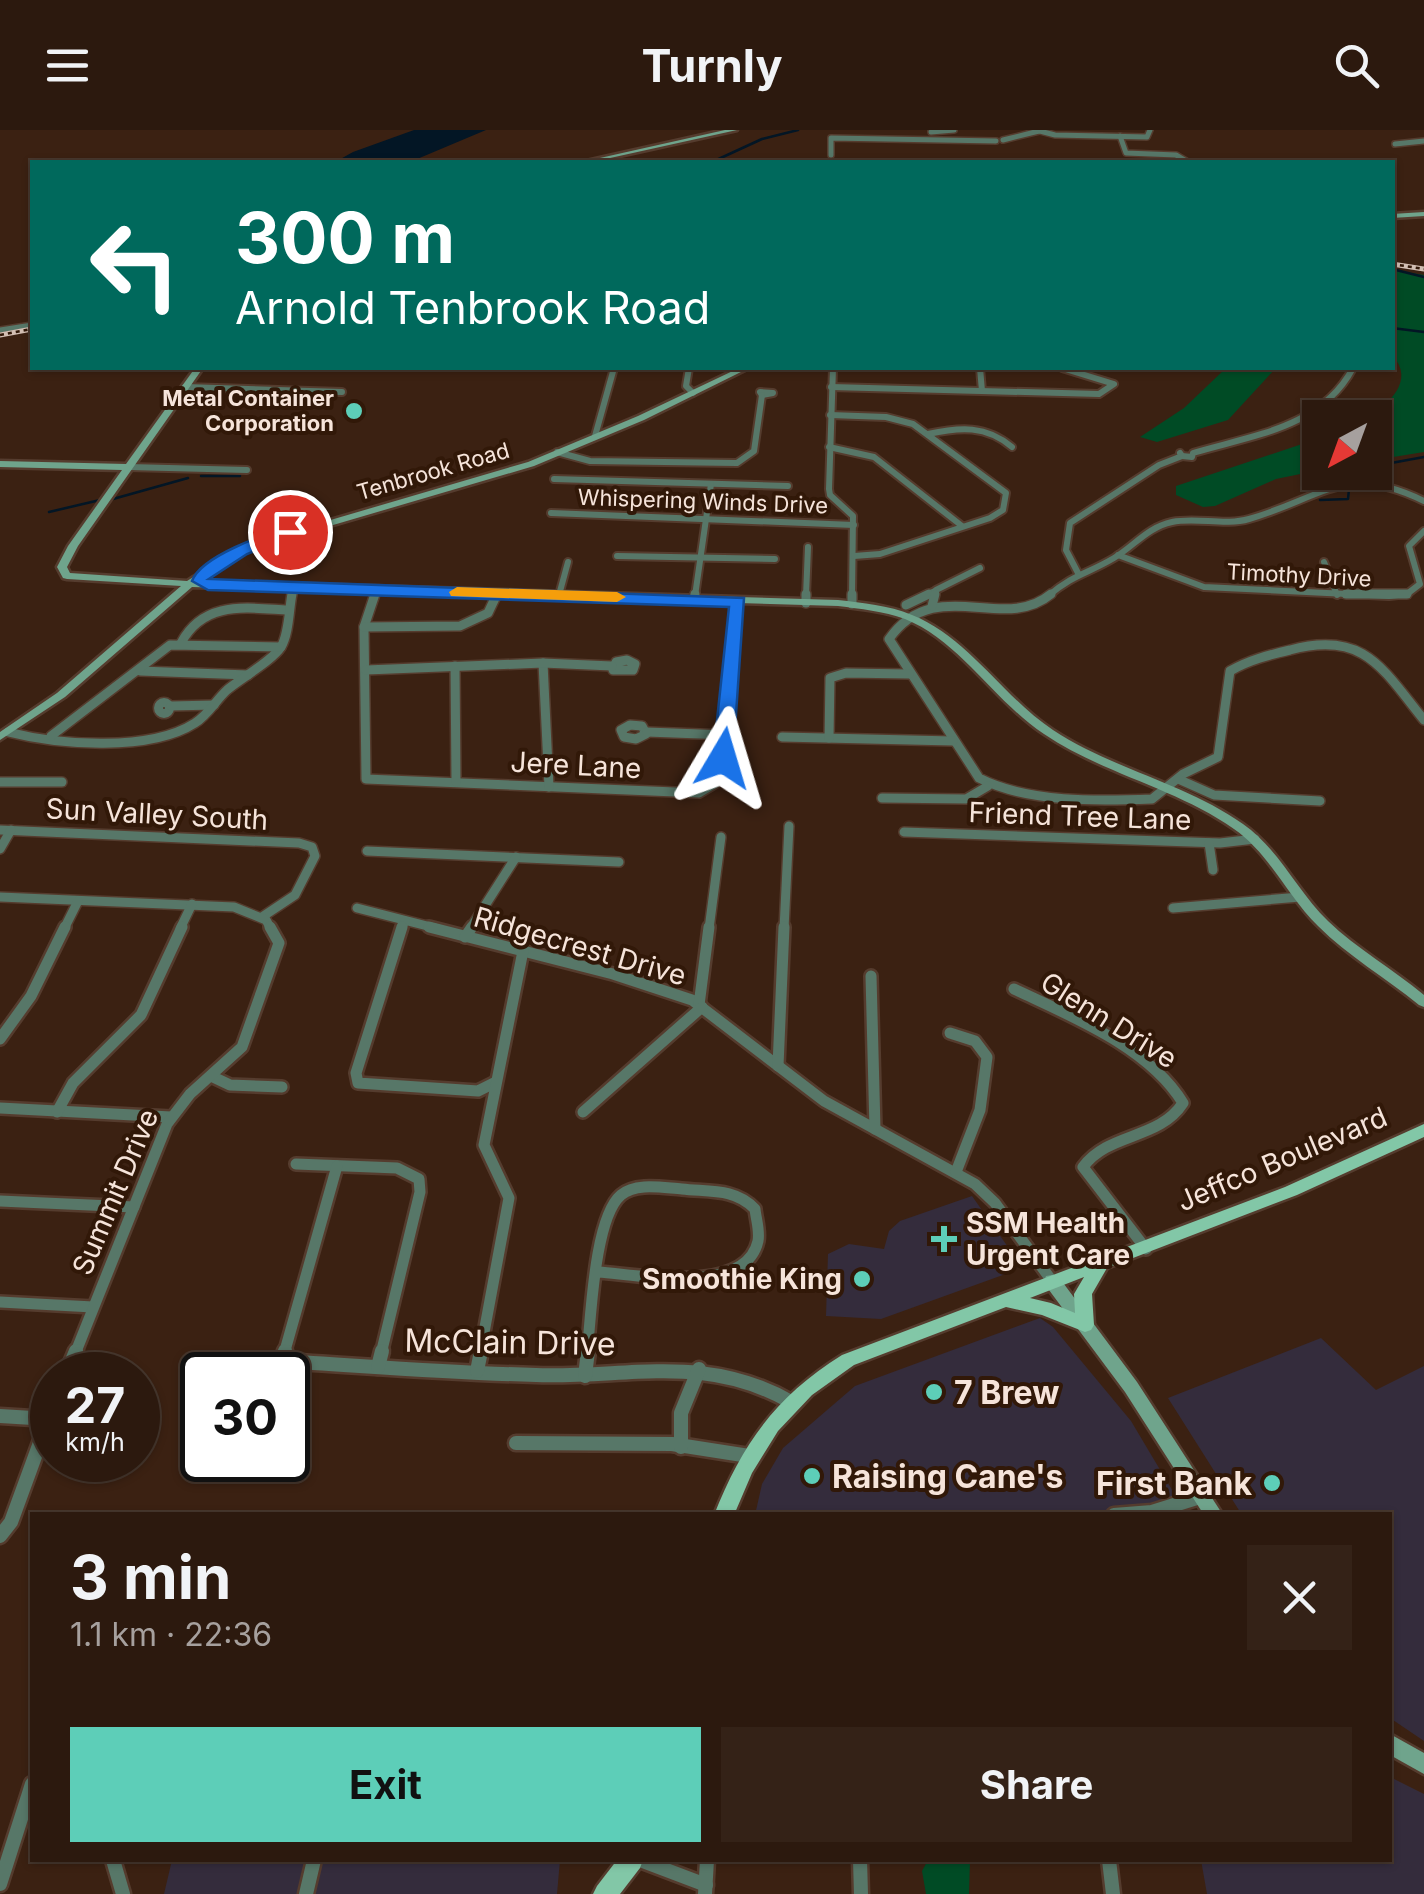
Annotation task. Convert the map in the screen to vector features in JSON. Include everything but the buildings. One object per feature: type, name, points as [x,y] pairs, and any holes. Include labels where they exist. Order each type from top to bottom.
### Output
[{"type":"main road","name":"Jeffco Boulevard","points":[[725,1512],[749,1456],[790,1402],[822,1376],[863,1352],[1291,1192],[1424,1130]]},
{"type":"main road","points":[[1005,1300],[1045,1308],[1084,1325],[1083,1294],[1101,1263]]},
{"type":"main road","points":[[604,1894],[630,1862]]},
{"type":"street","points":[[594,160],[734,130]]},
{"type":"street","points":[[831,155],[831,138],[954,130]]},
{"type":"street","points":[[897,133],[999,140],[1038,131],[1147,137],[1152,135],[1150,130]]},
{"type":"street","points":[[1120,136],[1126,153],[1162,155]]},
{"type":"street","points":[[1396,144],[1424,141]]},
{"type":"street","points":[[1395,216],[1424,214]]},
{"type":"street","points":[[0,330],[30,325]]},
{"type":"street","points":[[197,370],[73,546],[62,570],[68,577],[806,602],[908,611],[932,606],[1027,607],[1049,597],[1078,572],[1118,556],[1142,534],[1171,522],[1246,520],[1340,484],[1379,483],[1408,491],[1424,502]]},
{"type":"street","points":[[595,436],[613,370]]},
{"type":"street","points":[[688,370],[686,386],[693,392]]},
{"type":"street","name":"Tenbrook Road","points":[[205,580],[269,538],[512,470],[741,370]]},
{"type":"street","points":[[833,370],[830,495],[852,516],[854,524],[852,604]]},
{"type":"street","points":[[980,370],[982,391]]},
{"type":"street","points":[[831,387],[1099,394],[1113,386],[1113,381],[1070,370]]},
{"type":"street","points":[[1078,572],[1069,564],[1067,554],[1066,532],[1072,522],[1159,464],[1182,456],[1192,457],[1193,453],[1315,414],[1345,389],[1352,370]]},
{"type":"street","points":[[185,387],[342,392]]},
{"type":"street","points":[[557,452],[584,461],[747,463],[754,451],[762,395]]},
{"type":"street","points":[[830,415],[886,417],[913,424],[1006,493],[1000,513],[880,554],[854,556]]},
{"type":"street","points":[[928,434],[966,426],[994,434],[1012,447]]},
{"type":"street","points":[[829,447],[874,457],[962,526]]},
{"type":"street","points":[[0,464],[247,470]]},
{"type":"street","points":[[554,479],[788,486]]},
{"type":"street","points":[[694,600],[711,484]]},
{"type":"street","name":"Whispering Winds Drive","points":[[551,513],[854,524]]},
{"type":"street","name":"Timothy Drive","points":[[1118,556],[1204,587],[1389,596],[1406,594],[1420,584],[1409,546],[1424,531]]},
{"type":"street","points":[[806,602],[808,547]]},
{"type":"street","points":[[617,556],[774,559]]},
{"type":"street","points":[[559,595],[568,562]]},
{"type":"street","points":[[1324,562],[1337,594]]},
{"type":"street","points":[[980,568],[936,590],[908,611],[892,630],[890,639],[953,741],[988,786]]},
{"type":"street","points":[[163,583],[174,597]]},
{"type":"street","points":[[4,735],[70,687],[189,584]]},
{"type":"street","points":[[4,735],[156,740],[200,722],[281,647],[292,587]]},
{"type":"street","points":[[377,589],[364,628],[366,670],[544,663],[612,666]]},
{"type":"street","points":[[932,606],[936,590]]},
{"type":"street","points":[[364,628],[460,626],[488,613],[497,593]]},
{"type":"street","name":"Jere Lane","points":[[366,670],[366,780],[700,793],[719,781],[727,735],[738,602]]},
{"type":"street","points":[[181,643],[192,623],[209,610],[288,610]]},
{"type":"street","points":[[908,611],[952,641],[1008,700],[1044,730],[1086,754],[1227,819],[1255,839],[1275,858],[1300,897],[1338,938],[1424,1002]]},
{"type":"street","points":[[882,798],[966,799],[988,786],[1030,793],[1152,798],[1178,779],[1213,762],[1221,749],[1230,671],[1314,641],[1350,644],[1372,656],[1424,720]]},
{"type":"street","points":[[50,736],[140,671],[161,649],[181,643],[281,647]]},
{"type":"street","points":[[544,663],[549,787]]},
{"type":"street","points":[[455,666],[456,782]]},
{"type":"street","points":[[140,671],[249,675]]},
{"type":"street","points":[[829,738],[830,678],[846,673],[909,674]]},
{"type":"street","points":[[171,706],[214,705]]},
{"type":"street","points":[[646,732],[727,735]]},
{"type":"street","points":[[782,736],[953,741]]},
{"type":"street","points":[[1178,779],[1214,795],[1320,801]]},
{"type":"street","points":[[0,782],[62,782]]},
{"type":"street","points":[[778,1066],[789,826]]},
{"type":"street","points":[[0,849],[5,830]]},
{"type":"street","name":"Sun Valley South","points":[[5,830],[312,847],[315,856],[300,888],[262,917]]},
{"type":"street","name":"Friend Tree Lane","points":[[904,832],[1209,842],[1255,839]]},
{"type":"street","points":[[584,1112],[701,1006],[721,838]]},
{"type":"street","points":[[1209,842],[1213,870]]},
{"type":"street","points":[[367,850],[619,862]]},
{"type":"street","points":[[465,937],[516,857]]},
{"type":"street","points":[[1172,908],[1300,897]]},
{"type":"street","points":[[0,898],[234,906],[262,917]]},
{"type":"street","points":[[0,1040],[31,996],[78,901]]},
{"type":"street","points":[[56,1112],[73,1082],[141,1015],[192,904]]},
{"type":"street","name":"Ridgecrest Drive","points":[[357,908],[612,974],[701,1006],[824,1101],[956,1172],[994,1204],[1052,1281]]},
{"type":"street","name":"Summit Drive","points":[[75,1352],[171,1117],[246,1040],[278,952],[275,931],[262,917]]},
{"type":"street","points":[[405,921],[394,940],[356,1073],[358,1083],[478,1091],[496,1082]]},
{"type":"street","points":[[477,1371],[509,1198],[506,1184],[484,1152],[523,951]]},
{"type":"street","points":[[871,976],[876,1129]]},
{"type":"street","name":"Glenn Drive","points":[[1014,988],[1155,1069],[1179,1091],[1183,1104],[1174,1119],[1093,1154],[1083,1168],[1146,1249]]},
{"type":"street","points":[[950,1033],[976,1040],[987,1056],[980,1110],[956,1172]]},
{"type":"street","points":[[211,1076],[230,1085],[282,1087]]},
{"type":"street","points":[[0,1108],[171,1117]]},
{"type":"street","points":[[296,1164],[405,1169],[421,1185],[378,1367]]},
{"type":"street","name":"McClain Drive","points":[[338,1166],[282,1361],[585,1376],[654,1368],[699,1369],[746,1380],[790,1402]]},
{"type":"street","points":[[585,1376],[598,1272],[610,1206],[630,1190],[718,1191],[734,1193],[755,1209],[756,1254],[740,1271],[716,1277],[598,1272]]},
{"type":"street","points":[[0,1200],[134,1207]]},
{"type":"street","points":[[1052,1281],[1212,1512]]},
{"type":"street","points":[[0,1302],[93,1307]]},
{"type":"street","points":[[681,1447],[681,1413],[699,1369]]},
{"type":"street","points":[[0,1416],[30,1415]]},
{"type":"street","points":[[516,1443],[549,1440],[728,1448],[749,1456]]},
{"type":"street","points":[[0,1536],[11,1522],[30,1471]]},
{"type":"street","points":[[1152,1512],[1202,1496]]},
{"type":"street","points":[[1392,1745],[1424,1764]]},
{"type":"street","points":[[0,1884],[25,1829],[30,1797]]},
{"type":"street","points":[[114,1862],[123,1894]]},
{"type":"street","points":[[306,1894],[314,1862]]},
{"type":"street","points":[[642,1862],[651,1869],[689,1876],[706,1889]]},
{"type":"street","points":[[706,1889],[708,1862]]},
{"type":"street","points":[[860,1862],[860,1894]]},
{"type":"street","points":[[1110,1862],[1113,1894]]},
{"type":"shaded area","points":[[972,1196],[1020,1264],[1014,1271],[881,1319],[826,1316],[828,1254],[849,1244],[884,1249],[889,1231],[900,1221]]},
{"type":"shaded area","points":[[1040,1318],[1053,1327],[1131,1421],[1185,1512],[756,1512],[762,1484],[783,1448],[855,1386]]},
{"type":"shaded area","points":[[1321,1338],[1376,1390],[1424,1366],[1424,1741],[1392,1719],[1392,1512],[1240,1512],[1168,1398]]},
{"type":"shaded area","points":[[1392,1778],[1424,1794],[1424,1894],[1207,1894],[1201,1862],[1392,1862]]},
{"type":"shaded area","points":[[172,1862],[560,1862],[557,1894],[164,1894]]},
{"type":"green space","points":[[1395,270],[1424,275],[1424,452],[1392,457],[1389,400],[1397,391],[1401,374],[1395,359]]},
{"type":"green space","points":[[1224,370],[1274,370],[1228,420],[1157,442],[1140,437],[1184,408]]},
{"type":"green space","points":[[1302,444],[1302,474],[1276,479],[1215,506],[1203,507],[1176,495],[1176,486]]},
{"type":"green space","points":[[927,1862],[970,1862],[969,1894],[926,1894],[922,1871]]},
{"type":"water","points":[[414,130],[486,130],[415,160],[339,160]]},
{"type":"waterway","points":[[716,160],[762,139],[798,130]]},
{"type":"waterway","points":[[1395,270],[1424,277]]},
{"type":"waterway","points":[[1395,328],[1424,332]]},
{"type":"waterway","points":[[1392,463],[1424,457]]},
{"type":"waterway","points":[[201,476],[240,476]]},
{"type":"waterway","points":[[113,499],[188,478]]},
{"type":"waterway","points":[[1320,500],[1348,499],[1349,490]]},
{"type":"waterway","points":[[49,512],[100,500]]},
{"type":"railway","points":[[1395,264],[1424,269]]},
{"type":"railway","points":[[0,335],[30,329]]},
{"type":"slow traffic","points":[[457,592],[617,597]]},
{"type":"place","name":"Metal Container Corporation","points":[[354,411]]},
{"type":"place","name":"SSM Health Urgent Care","points":[[944,1239]]},
{"type":"place","name":"Smoothie King","points":[[862,1279]]},
{"type":"place","name":"7 Brew","points":[[934,1392]]},
{"type":"place","name":"Raising Cane's","points":[[812,1476]]},
{"type":"place","name":"First Bank","points":[[1272,1483]]},
{"type":"route","points":[[290,532],[241,550],[202,575],[200,581],[738,602],[723,758]]}]
